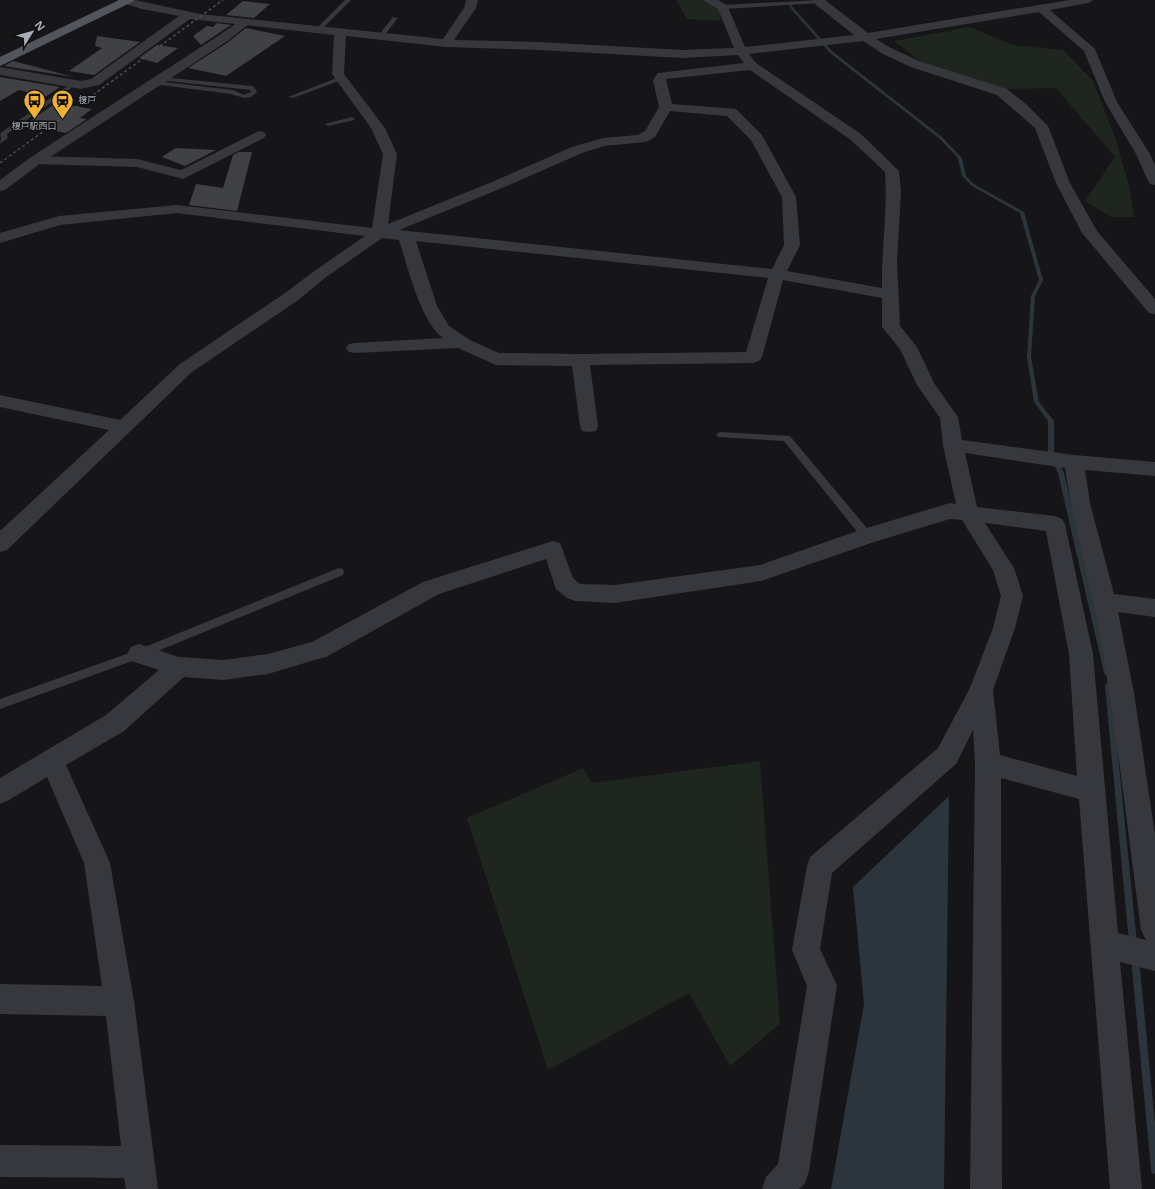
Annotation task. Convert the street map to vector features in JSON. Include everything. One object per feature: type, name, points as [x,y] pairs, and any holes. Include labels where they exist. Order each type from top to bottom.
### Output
[{"type":"main road","points":[[2,59],[127,0]]},
{"type":"street","points":[[127,0],[142,6],[246,22],[446,43],[682,54],[741,51],[865,37],[957,24],[1088,0]]},
{"type":"street","points":[[446,43],[470,8],[472,0]]},
{"type":"street","points":[[709,0],[723,7],[741,51],[752,66],[856,137],[892,171],[894,192],[889,261],[891,328],[908,347],[926,385],[949,417],[953,444],[968,513],[1003,568],[1012,596],[1004,628],[980,690],[948,756],[820,866],[806,950],[822,985],[792,1171],[778,1189]]},
{"type":"street","points":[[819,1],[865,37],[887,51],[915,64],[1002,92],[1026,112],[1041,126],[1063,183],[1090,233],[1155,309]]},
{"type":"street","points":[[1042,9],[1089,49],[1111,102],[1149,154],[1155,180]]},
{"type":"street","points":[[0,71],[70,84],[88,84],[99,80],[188,14]]},
{"type":"street","points":[[0,186],[36,160],[246,22]]},
{"type":"street","points":[[340,32],[338,74],[378,128],[390,154],[379,233]]},
{"type":"street","points":[[0,544],[186,368],[291,297],[319,274],[379,233],[497,185],[577,150],[603,142],[642,139],[650,134],[666,107],[659,80],[662,76],[752,66]]},
{"type":"street","points":[[406,236],[429,306],[442,329],[461,342],[496,359],[580,360],[753,357],[777,274],[792,245],[789,197],[757,138],[731,112],[666,107]]},
{"type":"street","points":[[36,160],[137,163],[183,175],[259,135]]},
{"type":"street","points":[[0,238],[59,221],[177,210],[406,236],[777,274],[891,294]]},
{"type":"street","points":[[355,348],[461,342]]},
{"type":"street","points":[[580,360],[589,426]]},
{"type":"street","points":[[0,401],[125,427]]},
{"type":"street","points":[[953,444],[1074,462],[1155,470]]},
{"type":"street","points":[[1074,462],[1080,503],[1105,602],[1122,693],[1145,794],[1155,930]]},
{"type":"street","points":[[139,654],[179,667],[223,670],[268,664],[318,650],[431,588],[553,549],[564,583],[575,592],[615,594],[761,573],[867,536],[950,511],[1055,524],[1081,654],[1091,791],[1126,1189]]},
{"type":"street","points":[[1105,602],[1155,608]]},
{"type":"street","points":[[0,792],[115,723],[179,667]]},
{"type":"street","points":[[980,690],[988,763],[986,1189]]},
{"type":"street","points":[[0,1161],[140,1176],[119,1001],[97,863],[52,762]]},
{"type":"street","points":[[988,763],[1091,791]]},
{"type":"street","points":[[1104,944],[1155,957]]},
{"type":"street","points":[[0,999],[119,1001]]},
{"type":"lane","points":[[318,30],[348,0]]},
{"type":"lane","points":[[723,7],[819,1]]},
{"type":"lane","points":[[381,36],[396,18]]},
{"type":"lane","points":[[291,97],[342,78]]},
{"type":"lane","points":[[158,81],[252,88],[254,92],[242,97],[233,92],[158,81]]},
{"type":"lane","points":[[6,122],[70,84]]},
{"type":"lane","points":[[0,142],[5,138],[3,135],[4,133],[70,84]]},
{"type":"lane","points":[[328,124],[352,119]]},
{"type":"lane","points":[[721,435],[787,438],[867,536]]},
{"type":"lane","points":[[0,704],[139,654],[339,572]]},
{"type":"shaded area","points":[[676,0],[718,0],[721,21],[687,19]]},
{"type":"shaded area","points":[[969,27],[1013,45],[1063,50],[1093,81],[1116,140],[1129,186],[1134,217],[1111,217],[1085,201],[1115,157],[1056,88],[1004,89],[928,67],[894,41]]},
{"type":"shaded area","points":[[760,761],[780,1024],[730,1066],[689,993],[548,1070],[467,818],[583,768],[592,783]]},
{"type":"shaded area","points":[[949,796],[944,1189],[831,1189],[864,1004],[853,887]]},
{"type":"building","points":[[243,1],[270,4],[254,18],[226,15]]},
{"type":"building","points":[[217,23],[231,25],[201,45],[193,36],[207,26],[213,27]]},
{"type":"building","points":[[246,28],[285,36],[226,76],[188,68],[227,43]]},
{"type":"building","points":[[97,36],[140,42],[94,75],[69,71],[102,48],[95,46]]},
{"type":"building","points":[[157,45],[178,48],[157,63],[139,58]]},
{"type":"building","points":[[13,61],[74,77],[4,66]]},
{"type":"building","points":[[0,77],[60,87],[45,97],[19,90],[0,101]]},
{"type":"building","points":[[56,103],[92,109],[80,118],[87,119],[66,133],[24,125]]},
{"type":"building","points":[[176,148],[216,150],[185,166],[162,157]]},
{"type":"building","points":[[239,152],[252,152],[237,211],[189,205],[196,184],[223,188],[233,155]]},
{"type":"waterway","points":[[794,3],[788,3],[831,52],[941,138],[960,158],[964,176],[973,185],[1022,212],[1041,280],[1033,296],[1029,357],[1037,402],[1051,421],[1051,452],[1061,473],[1107,673]]},
{"type":"waterway","points":[[1108,686],[1133,943]]},
{"type":"waterway","points":[[1135,958],[1155,1170]]},
{"type":"railway","points":[[0,163],[223,0]]},
{"type":"place","name":"榎戸駅西口","points":[[34,120]]},
{"type":"place","name":"榎戸","points":[[63,120]]}]
